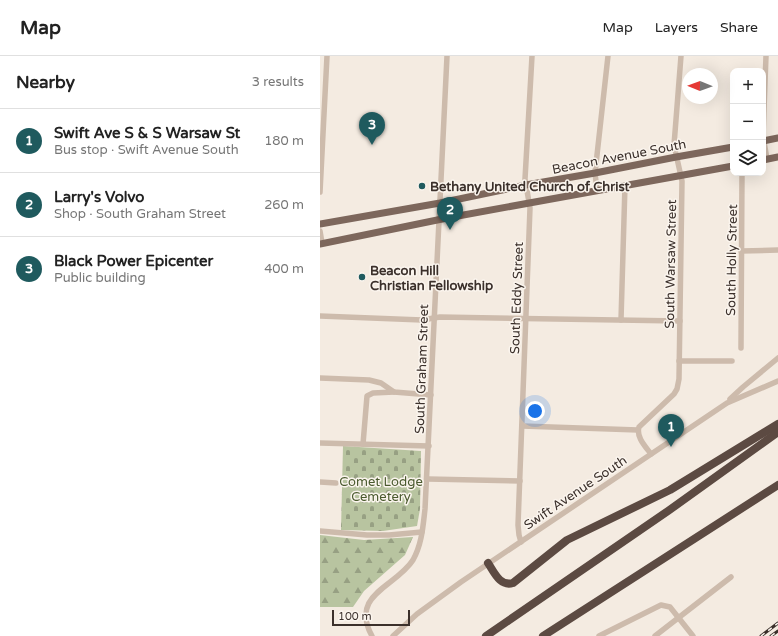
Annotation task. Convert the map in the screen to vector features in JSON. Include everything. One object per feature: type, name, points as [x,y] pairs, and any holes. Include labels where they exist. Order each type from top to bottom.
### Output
[{"type":"highway","points":[[488,563],[501,581],[506,584],[513,583],[567,540],[670,490],[778,424]]},
{"type":"highway","points":[[486,636],[668,511],[778,432]]},
{"type":"highway","points":[[543,636],[778,485]]},
{"type":"main road","points":[[766,140],[778,138]]},
{"type":"main road","name":"Beacon Avenue South","points":[[320,224],[440,203],[526,185],[730,147]]},
{"type":"main road","points":[[766,159],[778,157]]},
{"type":"main road","points":[[321,243],[439,219],[730,167]]},
{"type":"street","points":[[320,192],[327,56]]},
{"type":"street","name":"South Graham Street","points":[[372,636],[368,630],[366,619],[368,604],[378,592],[410,563],[419,546],[422,532],[428,479],[434,318],[447,56]]},
{"type":"street","name":"South Eddy Street","points":[[521,542],[518,531],[530,202],[525,179],[532,56]]},
{"type":"street","points":[[598,190],[595,173],[608,56]]},
{"type":"street","name":"South Warsaw Street","points":[[638,430],[640,425],[674,394],[678,385],[682,175],[676,156],[674,140],[681,56]]},
{"type":"street","points":[[763,140],[766,56]]},
{"type":"street","name":"South Holly Street","points":[[741,348],[742,176]]},
{"type":"street","points":[[621,320],[625,185]]},
{"type":"street","points":[[320,231],[321,243]]},
{"type":"street","points":[[742,251],[778,250]]},
{"type":"street","points":[[320,316],[416,320],[440,317],[680,321]]},
{"type":"street","points":[[727,403],[743,387],[778,358]]},
{"type":"street","points":[[679,361],[732,361]]},
{"type":"street","points":[[320,378],[369,380],[381,383],[394,392]]},
{"type":"street","name":"Swift Avenue South","points":[[393,636],[417,614],[488,563],[727,403],[778,381]]},
{"type":"street","points":[[363,444],[366,396],[373,393],[394,392],[431,394]]},
{"type":"street","points":[[522,426],[638,430],[639,436],[651,454]]},
{"type":"street","points":[[320,443],[429,446]]},
{"type":"street","points":[[428,479],[520,481]]},
{"type":"street","points":[[320,482],[336,483]]},
{"type":"street","points":[[320,531],[367,535],[422,532]]},
{"type":"street","points":[[656,636],[731,578]]},
{"type":"street","points":[[599,636],[658,606],[665,605],[670,607],[693,636]]},
{"type":"green space","name":"Comet Lodge Cemetery","points":[[343,446],[421,451],[420,509],[417,526],[383,531],[341,530]]},
{"type":"green space","points":[[320,535],[364,540],[413,537],[405,555],[364,591],[353,607],[320,607]]},
{"type":"railway","points":[[761,636],[778,623]]},
{"type":"railway","points":[[771,636],[778,631]]},
{"type":"place","name":"Black Power Epicenter","points":[[372,145]]},
{"type":"place","name":"Bethany United Church of Christ","points":[[422,186]]},
{"type":"place","name":"Larry's Volvo","points":[[450,230]]},
{"type":"place","name":"Beacon Hill Christian Fellowship","points":[[362,277]]},
{"type":"place","name":"Swift Ave S & S Warsaw St","points":[[671,447]]}]
